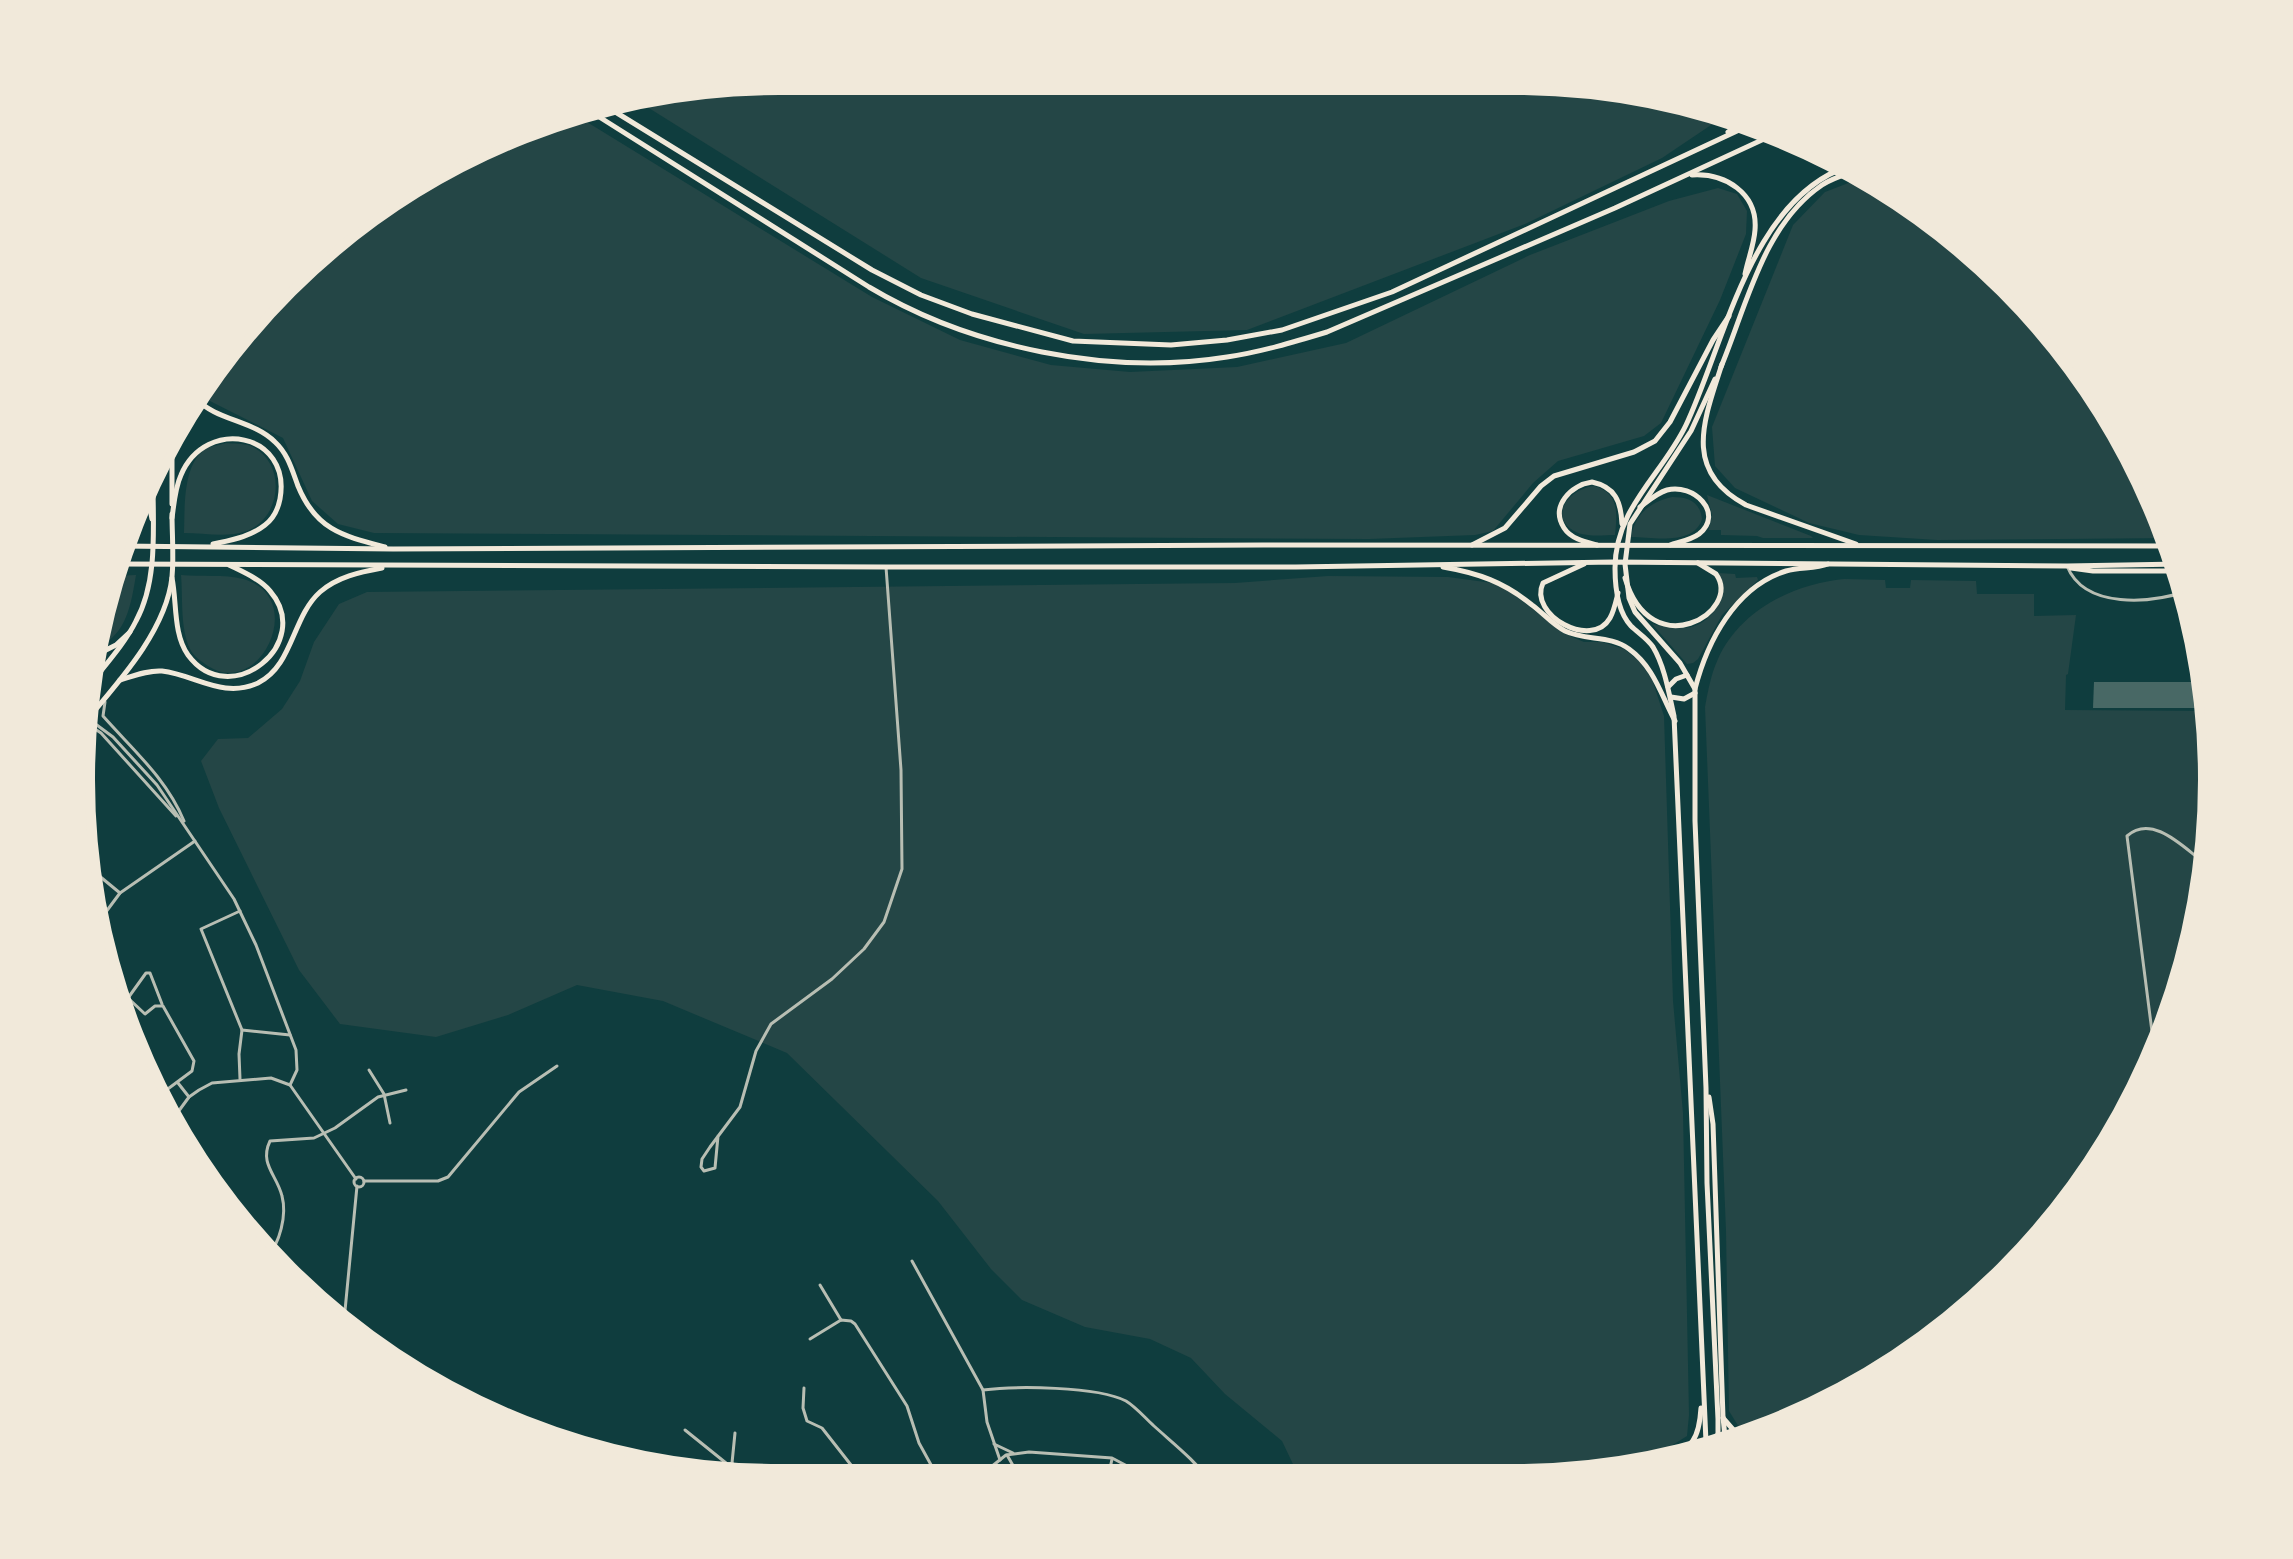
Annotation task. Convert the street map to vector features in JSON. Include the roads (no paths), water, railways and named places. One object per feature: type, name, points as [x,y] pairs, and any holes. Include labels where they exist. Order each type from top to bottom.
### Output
[{"type":"main road","points":[[613,110],[888,279],[921,295],[1021,329],[1073,341],[1171,345],[1227,340],[1282,330],[1392,292],[1741,129]]},
{"type":"main road","points":[[596,115],[907,308],[970,333],[1017,346],[1075,358],[1110,361],[1224,358],[1280,347],[1327,332],[1766,138]]},
{"type":"main road","points":[[1720,138],[1735,127]]},
{"type":"main road","points":[[1702,1443],[1675,721],[1655,650],[1627,622],[1618,593],[1615,578],[1619,534],[1632,504],[1671,453],[1686,425],[1741,287],[1761,246],[1816,182],[1842,174]]},
{"type":"main road","points":[[1683,177],[1703,175],[1721,178],[1738,188],[1751,204],[1755,229],[1741,287]]},
{"type":"main road","points":[[1844,175],[1819,187],[1806,198],[1780,230],[1752,285],[1722,364],[1703,427],[1702,449],[1711,477],[1733,498],[1864,547]]},
{"type":"main road","points":[[1468,547],[1505,528],[1541,486],[1554,476],[1634,452],[1655,441],[1670,422],[1729,316]]},
{"type":"main road","points":[[1695,691],[1666,646],[1631,604],[1625,578],[1627,534],[1640,507],[1691,431],[1722,364]]},
{"type":"main road","points":[[202,403],[214,413],[253,428],[275,442],[286,455],[305,502],[326,526],[353,539],[393,549]]},
{"type":"main road","points":[[172,518],[181,475],[201,448],[226,438],[240,439],[261,448],[272,458],[281,481],[279,504],[273,516],[248,535],[204,547]]},
{"type":"main road","points":[[172,454],[172,578],[178,628],[187,654],[206,671],[220,676],[247,674],[269,659],[282,628],[281,614],[271,592],[228,564]]},
{"type":"main road","points":[[1606,548],[1583,541],[1566,530],[1561,517],[1566,496],[1584,483],[1605,486],[1620,504],[1622,524]]},
{"type":"main road","points":[[1640,507],[1666,490],[1693,493],[1706,506],[1708,516],[1700,533],[1662,547]]},
{"type":"main road","points":[[99,673],[130,632],[144,602],[150,578],[153,493]]},
{"type":"main road","points":[[149,502],[152,519]]},
{"type":"main road","points":[[131,546],[393,549],[2162,546]]},
{"type":"main road","points":[[1589,562],[1543,583],[1540,592],[1545,609],[1567,625],[1590,630],[1605,624],[1610,618],[1618,593]]},
{"type":"main road","points":[[125,564],[886,567],[1589,562],[2168,564]]},
{"type":"main road","points":[[1717,1438],[1695,815],[1695,691],[1712,641],[1743,598],[1781,573],[1834,562]]},
{"type":"main road","points":[[1625,578],[1630,595],[1646,616],[1660,624],[1691,625],[1706,615],[1722,591],[1716,574],[1697,563]]},
{"type":"main road","points":[[1426,564],[1490,577],[1517,593],[1561,629],[1582,638],[1612,640],[1630,649],[1651,672],[1675,721]]},
{"type":"main road","points":[[120,680],[161,671],[228,689],[252,685],[273,672],[281,662],[302,614],[320,592],[347,576],[396,565]]},
{"type":"main road","points":[[2067,566],[2093,571],[2170,571]]},
{"type":"main road","points":[[94,711],[120,680],[153,629],[172,578]]},
{"type":"main road","points":[[102,652],[116,645],[130,632]]},
{"type":"main road","points":[[1667,687],[1687,675]]},
{"type":"main road","points":[[1670,697],[1681,699],[1695,691]]},
{"type":"main road","points":[[1706,1088],[1713,1124],[1725,1435]]},
{"type":"main road","points":[[1701,1371],[1703,1378],[1711,1383],[1716,1382],[1722,1370]]},
{"type":"main road","points":[[1687,1447],[1697,1435],[1702,1391]]},
{"type":"main road","points":[[1723,1417],[1735,1432]]},
{"type":"street","points":[[2067,566],[2071,577],[2081,587],[2112,598],[2149,600],[2178,593]]},
{"type":"street","points":[[718,1136],[715,1168],[704,1171],[702,1159],[718,1136],[740,1107],[756,1051],[771,1024],[832,979],[864,949],[884,922],[902,869],[901,770],[886,567]]},
{"type":"street","points":[[106,697],[103,716],[147,762],[165,786],[186,828]]},
{"type":"street","points":[[92,722],[113,737],[157,785],[240,911],[296,1050],[297,1070],[290,1085]]},
{"type":"street","points":[[92,727],[101,733],[186,828]]},
{"type":"street","points":[[2153,1038],[2127,836],[2141,828],[2159,830],[2198,858]]},
{"type":"street","points":[[103,915],[120,893],[195,841]]},
{"type":"street","points":[[97,874],[120,893]]},
{"type":"street","points":[[240,911],[201,929],[242,1030],[240,1079]]},
{"type":"street","points":[[163,1006],[155,1006],[145,1014],[128,998],[146,973],[150,973],[163,1006],[194,1061],[192,1071],[165,1092]]},
{"type":"street","points":[[242,1030],[291,1035]]},
{"type":"street","points":[[356,1179],[438,1181],[448,1177],[519,1092],[557,1066]]},
{"type":"street","points":[[369,1070],[384,1094],[390,1123]]},
{"type":"street","points":[[177,1115],[189,1097],[212,1083],[271,1078],[290,1085],[356,1179],[344,1314]]},
{"type":"street","points":[[178,1083],[189,1097]]},
{"type":"street","points":[[273,1247],[280,1235],[283,1202],[267,1165],[270,1141],[314,1138],[335,1128],[384,1094],[406,1090]]},
{"type":"street","points":[[357,1186],[363,1185],[364,1181]]},
{"type":"street","points":[[912,1261],[983,1390],[987,1422],[1000,1460]]},
{"type":"street","points":[[820,1285],[841,1320]]},
{"type":"street","points":[[810,1339],[841,1320],[855,1324],[907,1406],[919,1443],[933,1469]]},
{"type":"street","points":[[983,1390],[1005,1387],[1060,1390],[1097,1393],[1126,1401],[1180,1446],[1199,1469]]},
{"type":"street","points":[[804,1388],[803,1408],[807,1421],[822,1428],[853,1469]]},
{"type":"street","points":[[685,1430],[726,1463]]},
{"type":"street","points":[[732,1463],[735,1433]]},
{"type":"street","points":[[994,1444],[1013,1453]]},
{"type":"street","points":[[989,1469],[1013,1453],[1062,1453],[1112,1458],[1132,1469]]},
{"type":"street","points":[[1006,1455],[1014,1469]]},
{"type":"street","points":[[1110,1469],[1112,1458]]},
{"type":"street","points":[[718,1466],[732,1463],[739,1468]]}]
